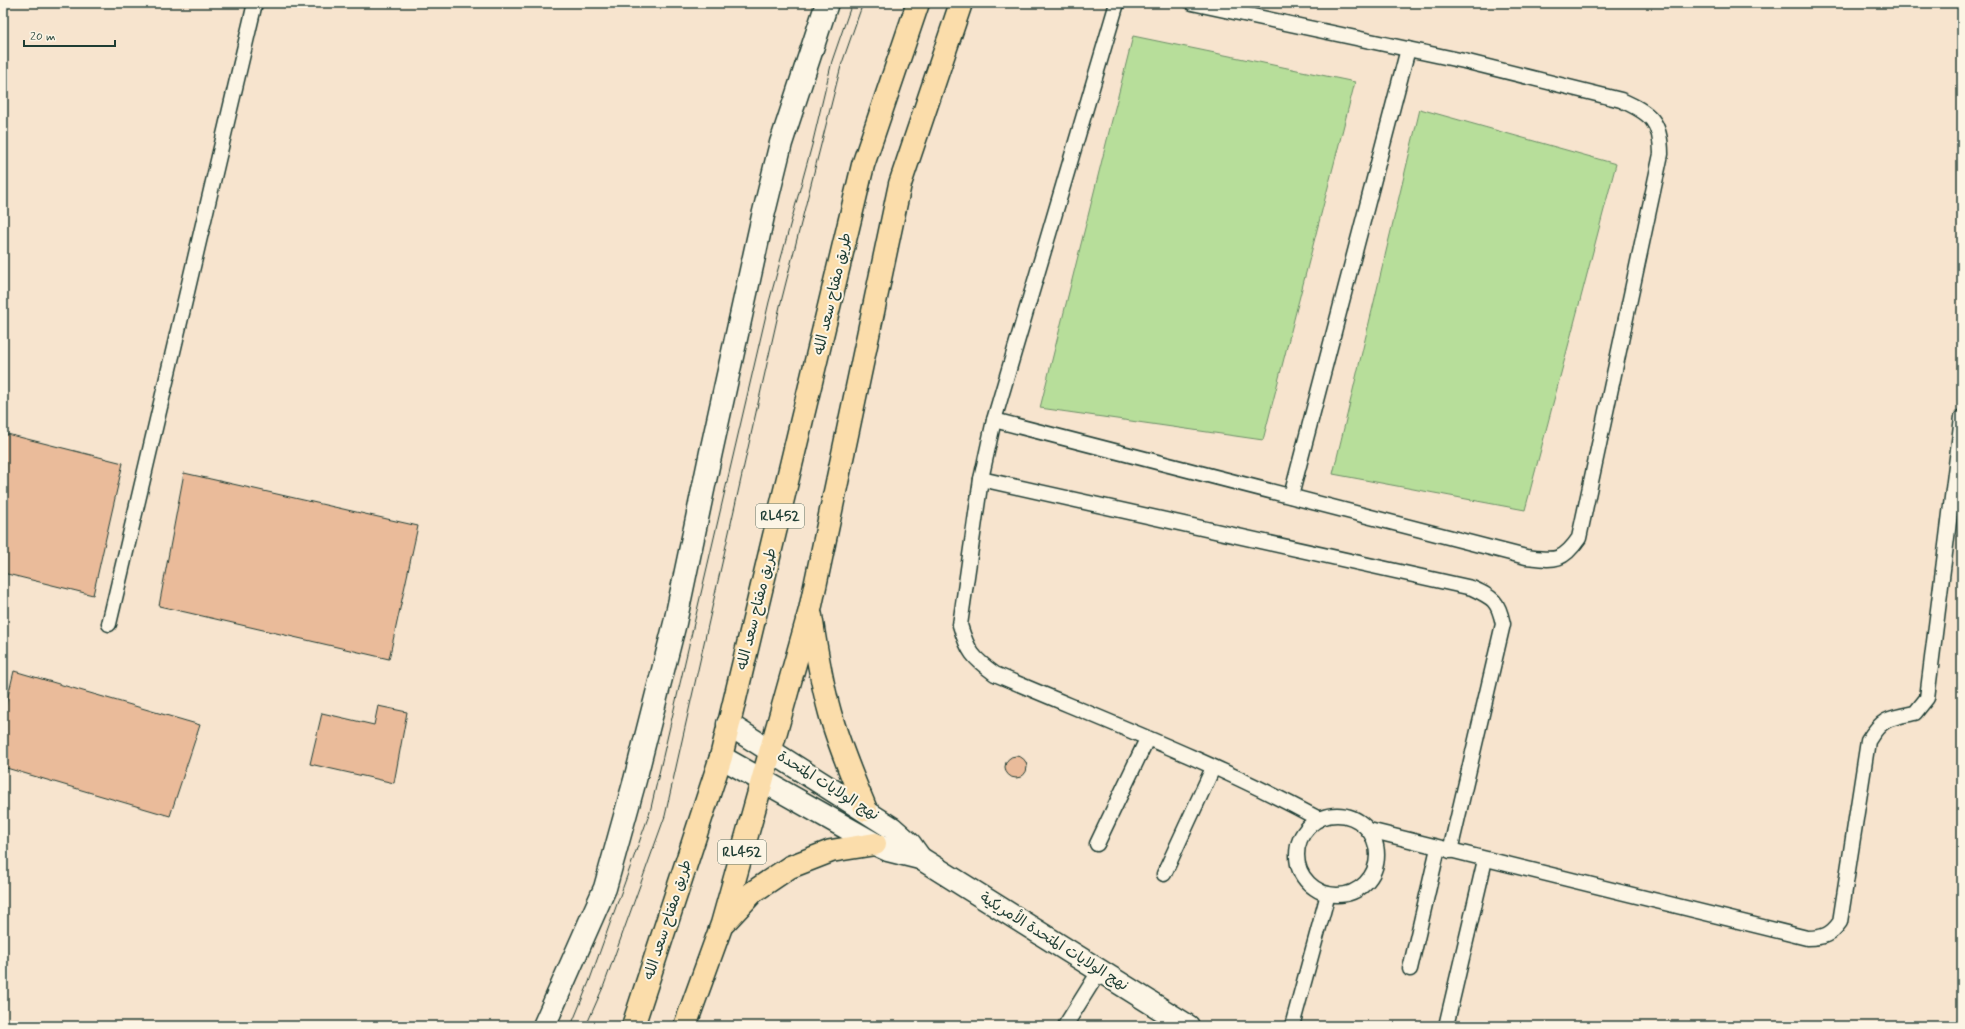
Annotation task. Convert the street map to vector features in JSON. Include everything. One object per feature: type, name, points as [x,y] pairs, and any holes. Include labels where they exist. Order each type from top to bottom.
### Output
[{"type":"highway","name":"طريق مفتاح سعد الله","points":[[633,1026],[720,757],[757,611],[863,165],[918,3]]},
{"type":"highway","name":"RL452","points":[[685,1026],[722,924],[761,780],[810,610],[900,184],[961,3]]},
{"type":"highway","points":[[810,610],[818,662],[830,712],[846,762],[866,810]]},
{"type":"highway","points":[[722,924],[753,892],[790,867],[831,851],[875,844]]},
{"type":"street","points":[[544,1026],[605,888],[633,787],[675,623],[711,452],[781,143],[827,3]]},
{"type":"street","name":"نهج الولايات المتحدة","points":[[728,724],[866,810],[892,828],[910,844],[920,858]]},
{"type":"street","points":[[720,757],[875,844],[894,852],[920,858]]},
{"type":"street","name":"نهج الولايات المتحدة الأمريكية","points":[[920,858],[1188,1026]]},
{"type":"lane","points":[[109,624],[255,3]]},
{"type":"lane","points":[[1117,3],[994,420],[981,479],[960,625],[966,646],[977,661],[995,674],[1147,738],[1284,800],[1319,819]]},
{"type":"lane","points":[[994,420],[1526,557],[1553,560],[1569,552],[1579,538],[1661,154],[1661,136],[1655,124],[1644,110],[1621,100],[1408,49],[1192,3]]},
{"type":"lane","points":[[1291,496],[1408,49]]},
{"type":"lane","points":[[1369,830],[1485,860],[1807,938],[1822,938],[1834,932],[1840,922],[1868,741],[1878,725],[1892,717],[1915,713],[1927,698],[1962,417]]},
{"type":"lane","points":[[981,479],[1472,588],[1488,596],[1500,608],[1502,624],[1444,849],[1410,968]]},
{"type":"lane","points":[[1097,844],[1147,738]]},
{"type":"lane","points":[[1164,874],[1213,768]]},
{"type":"lane","points":[[1333,815],[1346,816],[1359,821],[1369,830],[1376,843],[1377,857],[1374,870],[1366,882],[1356,890],[1342,894],[1328,894],[1316,888],[1305,878],[1299,866],[1297,852],[1300,839],[1308,827],[1319,819],[1333,815]]},
{"type":"lane","points":[[1446,1026],[1485,860]]},
{"type":"lane","points":[[1292,1026],[1328,894]]},
{"type":"lane","points":[[1064,1026],[1100,970]]},
{"type":"green space","points":[[1133,36],[1355,82],[1263,440],[1040,408]]},
{"type":"green space","points":[[1420,109],[1616,164],[1525,510],[1333,474]]},
{"type":"building","points":[[3,433],[123,463],[93,595],[3,573]]},
{"type":"building","points":[[184,473],[418,526],[389,659],[159,606]]},
{"type":"building","points":[[14,671],[200,725],[170,816],[3,767],[3,717]]},
{"type":"building","points":[[378,706],[407,712],[394,783],[310,764],[322,713],[374,725]]},
{"type":"building","points":[[1016,756],[1024,759],[1027,767],[1024,775],[1016,778],[1008,775],[1005,767],[1008,759]]},
{"type":"tram line","points":[[571,1026],[589,982],[650,812],[769,302],[812,145],[832,61],[852,3]]},
{"type":"tram line","points":[[586,1026],[604,985],[665,816],[780,306],[841,66],[863,3]]}]
